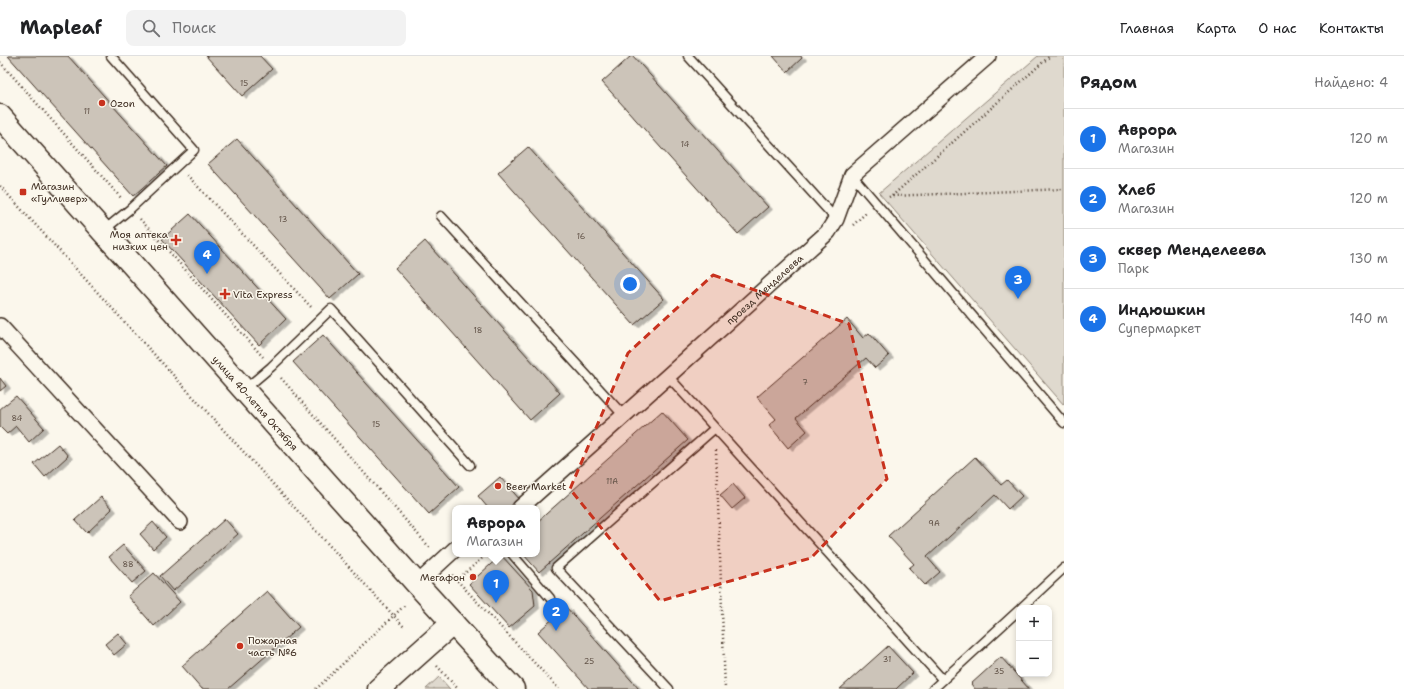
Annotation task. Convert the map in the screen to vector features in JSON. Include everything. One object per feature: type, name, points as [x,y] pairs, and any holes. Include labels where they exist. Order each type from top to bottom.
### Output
[{"type":"main road","name":"улица 40-летия Октября","points":[[0,116],[417,584],[513,689]]},
{"type":"main road","points":[[379,689],[453,623]]},
{"type":"street","name":"проезд Менделеева","points":[[523,505],[828,232],[836,219],[852,175],[988,56]]},
{"type":"street","points":[[0,326],[180,522]]},
{"type":"street","points":[[417,584],[452,552]]},
{"type":"lane","points":[[103,231],[194,150],[111,56]]},
{"type":"lane","points":[[688,56],[836,219]]},
{"type":"lane","points":[[852,175],[1064,423]]},
{"type":"lane","points":[[441,216],[624,416]]},
{"type":"lane","points":[[244,390],[271,367],[331,310],[470,466]]},
{"type":"lane","points":[[668,376],[943,680]]},
{"type":"lane","points":[[669,689],[556,568],[715,428]]},
{"type":"lane","points":[[515,557],[550,598]]},
{"type":"lane","points":[[1024,605],[1064,568]]},
{"type":"lane","points":[[933,689],[1016,613]]},
{"type":"path","points":[[877,204],[891,196],[1050,56]]},
{"type":"path","points":[[0,62],[424,541]]},
{"type":"path","points":[[177,164],[322,318]]},
{"type":"path","points":[[0,186],[394,615],[404,628]]},
{"type":"path","points":[[891,196],[1064,189]]},
{"type":"path","points":[[715,428],[725,689]]},
{"type":"path","points":[[458,580],[484,557]]},
{"type":"path","points":[[451,574],[559,689]]},
{"type":"path","points":[[316,689],[405,605]]},
{"type":"path","points":[[434,662],[458,689]]},
{"type":"highlighted area","points":[[713,275],[849,324],[887,479],[811,558],[660,601],[570,489],[628,353]]},
{"type":"green space","points":[[1038,56],[1064,56],[1064,405],[879,193]]},
{"type":"green space","points":[[439,677],[450,689],[426,689]]},
{"type":"building","points":[[8,56],[68,56],[167,166],[133,196]]},
{"type":"building","points":[[206,56],[260,56],[272,69],[242,96]]},
{"type":"building","points":[[631,56],[633,56],[768,207],[738,234],[602,82]]},
{"type":"building","points":[[773,56],[801,56],[802,58],[787,72]]},
{"type":"building","points":[[237,139],[358,274],[330,299],[208,164]]},
{"type":"building","points":[[528,147],[664,299],[634,325],[498,173]]},
{"type":"building","points":[[190,214],[286,319],[259,345],[162,239]]},
{"type":"building","points":[[425,241],[560,393],[530,420],[395,268]]},
{"type":"building","points":[[847,319],[863,338],[869,333],[889,356],[875,368],[866,358],[796,418],[807,431],[788,448],[769,425],[776,419],[757,397]]},
{"type":"building","points":[[323,335],[459,487],[429,514],[293,362]]},
{"type":"building","points":[[0,378],[6,386],[0,391]]},
{"type":"building","points":[[16,396],[44,428],[29,442],[16,426],[7,434],[0,427],[0,409]]},
{"type":"building","points":[[662,411],[688,440],[539,572],[526,557],[540,557],[540,519]]},
{"type":"building","points":[[58,444],[68,456],[45,477],[34,464]]},
{"type":"building","points":[[975,457],[1001,485],[1007,480],[1022,496],[1008,509],[995,495],[927,557],[940,572],[925,585],[909,568],[914,564],[888,536]]},
{"type":"building","name":"Beer Market","points":[[500,477],[521,501],[516,505],[486,505],[478,496]]},
{"type":"building","points":[[733,484],[745,498],[732,509],[720,495]]},
{"type":"building","points":[[101,497],[112,509],[87,533],[75,520]]},
{"type":"building","points":[[225,519],[238,534],[173,591],[160,576]]},
{"type":"building","points":[[153,522],[166,537],[153,549],[140,534]]},
{"type":"building","points":[[123,545],[146,571],[132,583],[109,557]]},
{"type":"building","points":[[499,557],[503,557],[533,590],[535,606],[509,628],[469,584]]},
{"type":"building","points":[[154,573],[180,602],[154,626],[128,596]]},
{"type":"building","name":"Пожарная часть №6","points":[[267,591],[299,627],[228,689],[202,689],[182,666]]},
{"type":"building","points":[[566,607],[639,689],[589,689],[538,632]]},
{"type":"building","points":[[118,633],[127,644],[114,655],[105,644]]},
{"type":"building","points":[[888,646],[913,673],[896,689],[840,689]]},
{"type":"building","points":[[1001,657],[1016,674],[1016,677],[1018,677],[1029,689],[975,689],[971,684]]},
{"type":"place","name":"Ozon","points":[[102,103]]},
{"type":"place","name":"Магазин «Гулливер»","points":[[23,192]]},
{"type":"place","name":"Моя аптека низких цен","points":[[176,240]]},
{"type":"place","name":"Индюшкин","points":[[207,274]]},
{"type":"place","name":"Vita Express","points":[[225,294]]},
{"type":"place","name":"сквер Менделеева","points":[[1018,299]]},
{"type":"place","name":"Beer Market","points":[[498,486]]},
{"type":"place","name":"Мегафон","points":[[473,577]]},
{"type":"place","name":"Аврора","points":[[496,603]]},
{"type":"place","name":"Хлеб","points":[[556,631]]},
{"type":"place","name":"Пожарная часть №6","points":[[240,646]]}]
